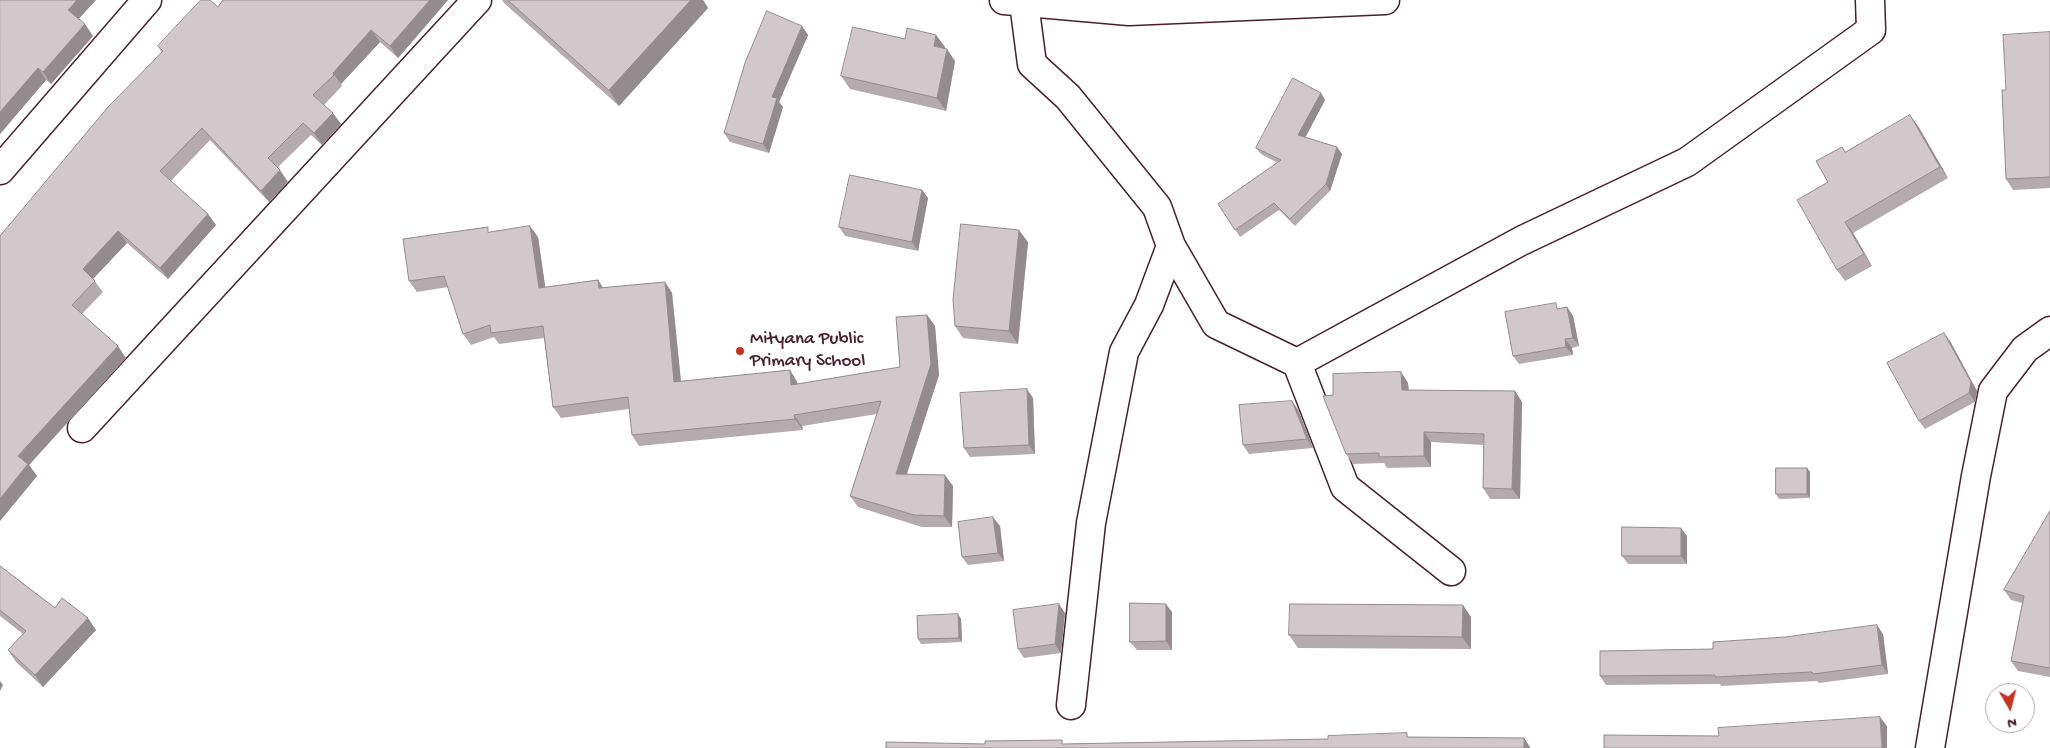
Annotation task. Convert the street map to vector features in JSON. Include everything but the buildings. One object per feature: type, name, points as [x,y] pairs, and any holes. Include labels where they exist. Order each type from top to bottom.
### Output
[{"type":"street","points":[[0,170],[146,0]]},
{"type":"street","points":[[82,428],[477,0]]},
{"type":"street","points":[[1385,0],[1129,11],[1014,1],[1032,64],[1068,97],[1157,207],[1171,246],[1216,324],[1297,363],[1345,487],[1451,570]]},
{"type":"street","points":[[1297,363],[1521,241],[1687,162],[1872,30],[1870,0]]},
{"type":"street","points":[[1071,705],[1091,523],[1124,352],[1149,305],[1171,246]]},
{"type":"street","points":[[1930,748],[1976,476],[1993,391],[2025,350],[2050,331]]},
{"type":"place","name":"Mityana Public Primary School","points":[[740,351]]}]
